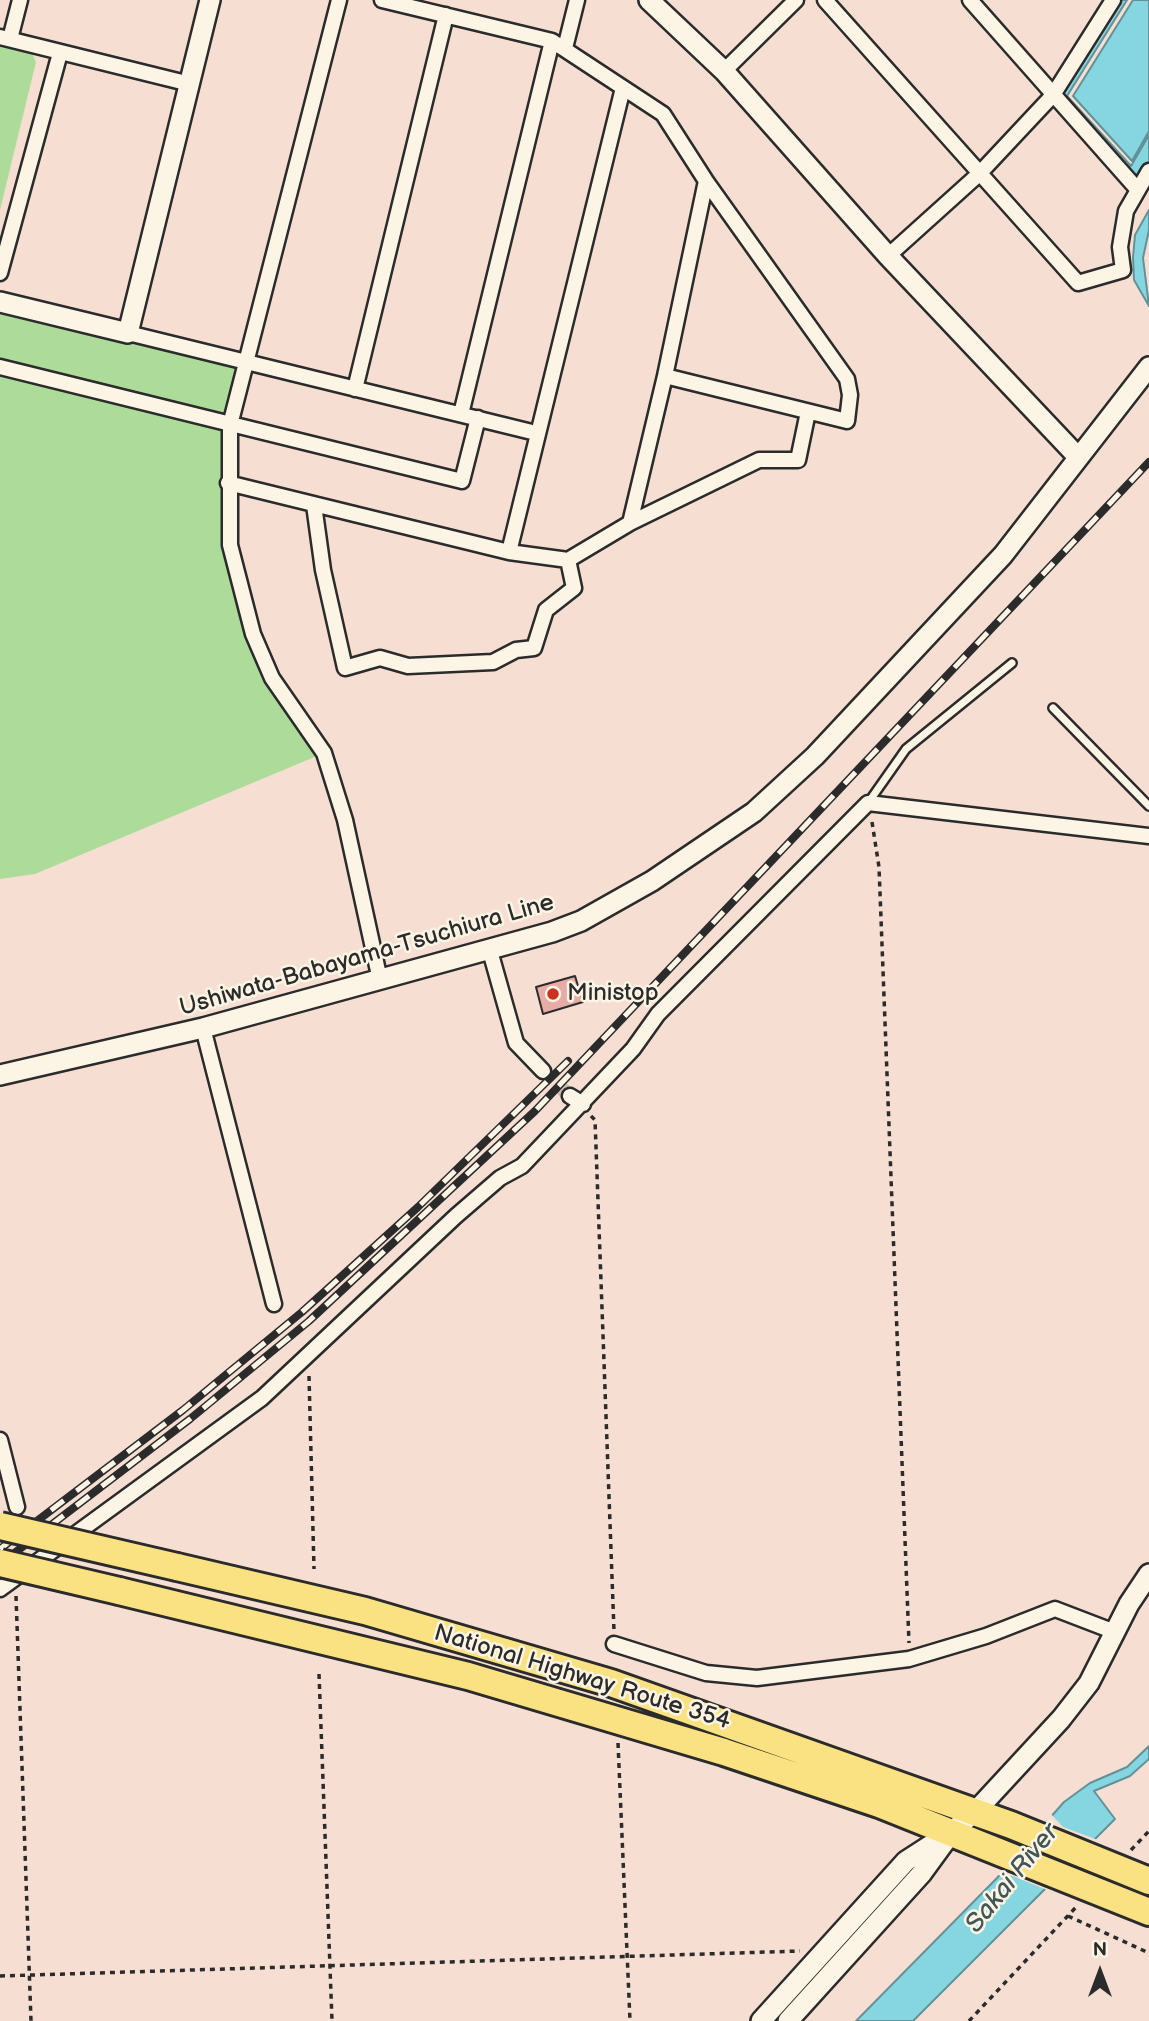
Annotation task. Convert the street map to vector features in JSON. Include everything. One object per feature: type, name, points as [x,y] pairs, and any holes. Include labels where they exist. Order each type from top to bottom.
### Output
[{"type":"highway","name":"National Highway Route 354","points":[[9,1516],[177,1567],[365,1611],[611,1683],[1011,1825],[1149,1881]]},
{"type":"highway","name":"National Highway Route 354","points":[[8,1570],[119,1591],[355,1647],[579,1707],[724,1752],[951,1832],[991,1848],[1075,1891],[1149,1912]]},
{"type":"street","points":[[20,0],[5,38],[190,84]]},
{"type":"street","points":[[128,333],[210,0]]},
{"type":"street","points":[[340,0],[230,425],[230,545],[253,634],[272,678],[324,753],[345,820],[380,980]]},
{"type":"street","points":[[382,0],[558,45],[663,114],[706,181],[847,379],[850,395],[847,421],[665,376]]},
{"type":"street","points":[[461,414],[558,45],[577,0]]},
{"type":"street","points":[[649,0],[724,71],[888,256],[1078,457]]},
{"type":"street","points":[[724,71],[796,0]]},
{"type":"street","points":[[825,0],[1078,283],[1123,270],[1122,229],[1126,211],[1149,171]]},
{"type":"street","points":[[970,0],[1138,190]]},
{"type":"street","points":[[888,256],[979,174],[1053,95],[1113,0]]},
{"type":"street","points":[[355,388],[446,15]]},
{"type":"street","points":[[0,273],[60,53]]},
{"type":"street","points":[[509,552],[622,88]]},
{"type":"street","points":[[630,523],[665,376],[706,181]]},
{"type":"street","points":[[0,302],[537,433]]},
{"type":"street","points":[[0,367],[462,481],[478,418]]},
{"type":"street","name":"Ushiwata-Babayama-Tsuchiura Line","points":[[0,1075],[203,1028],[490,951],[552,932],[600,911],[652,881],[754,812],[815,756],[1003,555],[1149,367]]},
{"type":"street","points":[[228,483],[509,552],[568,560],[630,523],[759,460],[798,460],[808,412]]},
{"type":"street","points":[[314,505],[323,570],[345,668],[380,658],[408,666],[493,662],[516,650],[534,648],[546,610],[574,588],[568,560]]},
{"type":"street","points":[[0,1590],[8,1570],[262,1398],[456,1216],[500,1178],[522,1166],[633,1049],[658,1014],[868,803],[1149,836]]},
{"type":"street","points":[[490,951],[516,1043],[543,1071]]},
{"type":"street","points":[[203,1028],[274,1304]]},
{"type":"street","points":[[570,1096],[583,1104]]},
{"type":"street","points":[[0,1440],[9,1516]]},
{"type":"street","points":[[761,2021],[906,1861],[951,1832],[975,1812],[1021,1765],[1089,1683],[1149,1574]]},
{"type":"street","points":[[614,1644],[706,1673],[757,1678],[909,1659],[986,1636],[1055,1609],[1115,1632]]},
{"type":"street","points":[[788,2021],[922,1873],[951,1832]]},
{"type":"lane","points":[[868,803],[906,749],[1012,663]]},
{"type":"lane","points":[[1053,708],[1149,806]]},
{"type":"path","points":[[868,803],[879,867],[909,1659]]},
{"type":"path","points":[[583,1104],[595,1120],[614,1644]]},
{"type":"path","points":[[306,1356],[311,1390],[314,1569]]},
{"type":"path","points":[[8,1570],[31,2021]]},
{"type":"path","points":[[319,1674],[332,2021]]},
{"type":"path","points":[[618,1741],[630,2021]]},
{"type":"path","points":[[1128,1852],[1147,1838],[1149,1831]]},
{"type":"path","points":[[969,2021],[1068,1916],[1075,1891]]},
{"type":"path","points":[[1068,1916],[1149,1953]]},
{"type":"path","points":[[0,1976],[805,1951]]},
{"type":"green space","points":[[0,45],[32,53],[36,62],[0,210]]},
{"type":"green space","points":[[0,302],[248,362],[230,425],[230,545],[253,634],[324,753],[35,874],[0,879]]},
{"type":"water","points":[[1119,0],[1127,0],[1067,96],[1131,166],[1149,135],[1149,165],[1138,184],[1058,94]]},
{"type":"water","points":[[1133,0],[1149,0],[1149,131],[1132,161],[1073,96]]},
{"type":"water","points":[[1149,210],[1149,230],[1143,258],[1149,306],[1134,280],[1133,257],[1135,235]]},
{"type":"water","name":"Sakai River","points":[[1149,1746],[1149,1759],[1130,1776],[1094,1791],[1115,1819],[913,2021],[856,2021],[996,1879],[1064,1802],[1090,1783],[1127,1767]]},
{"type":"pier","points":[[1050,1813],[1063,1827],[1098,1840],[1047,1890],[1013,1876],[996,1875]]},
{"type":"building","points":[[575,976],[583,1002],[543,1014],[536,987]]},
{"type":"tunnel","points":[[543,1071],[570,1096]]},
{"type":"railway","points":[[0,1564],[190,1419],[309,1321],[535,1111],[1149,462]]},
{"type":"railway","points":[[0,1549],[183,1410],[302,1312],[418,1207],[568,1061]]},
{"type":"place","name":"Ministop","points":[[553,994]]}]
